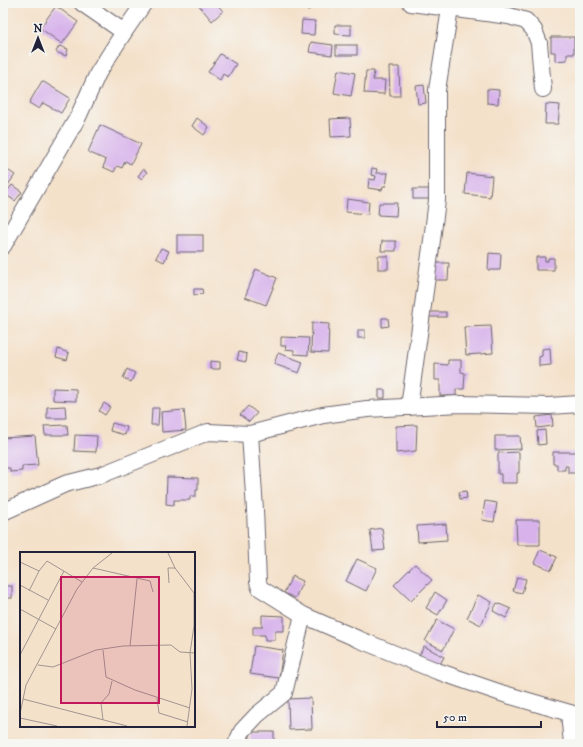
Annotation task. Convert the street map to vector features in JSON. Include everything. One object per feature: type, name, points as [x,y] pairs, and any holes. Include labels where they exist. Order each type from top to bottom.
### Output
[{"type":"street","points":[[82,3],[124,32]]},
{"type":"street","points":[[3,246],[78,117],[98,73],[144,3]]},
{"type":"street","points":[[412,3],[509,16],[526,21],[534,30],[538,43],[543,89]]},
{"type":"street","points":[[409,406],[437,200],[437,90],[450,9]]},
{"type":"street","points":[[3,512],[64,484],[101,475],[208,432],[250,434],[323,415],[367,409],[460,404],[549,406],[580,404]]},
{"type":"street","points":[[250,434],[258,582],[260,588],[303,615],[437,671],[504,694],[575,715],[572,744]]},
{"type":"street","points":[[236,744],[242,731],[257,715],[284,693],[303,615]]},
{"type":"building","points":[[197,3],[216,3],[223,11],[212,21]]},
{"type":"building","points":[[294,3],[311,3],[309,10],[293,6]]},
{"type":"building","points":[[56,6],[78,22],[62,44],[40,28]]},
{"type":"building","points":[[302,20],[315,21],[314,35],[301,34]]},
{"type":"building","points":[[335,25],[351,25],[351,35],[335,34]]},
{"type":"building","points":[[551,37],[574,37],[574,54],[567,54],[567,60],[555,61],[555,52],[551,52]]},
{"type":"building","points":[[311,42],[333,45],[332,55],[309,52]]},
{"type":"building","points":[[336,45],[357,45],[357,55],[336,55]]},
{"type":"building","points":[[59,46],[68,49],[66,56],[56,52]]},
{"type":"building","points":[[220,54],[236,64],[228,77],[223,74],[220,80],[208,72]]},
{"type":"building","points":[[389,67],[399,67],[400,96],[390,96]]},
{"type":"building","points":[[338,70],[355,73],[351,96],[334,93]]},
{"type":"building","points":[[366,71],[374,71],[373,80],[385,80],[384,94],[364,93]]},
{"type":"building","points":[[42,81],[70,98],[61,113],[43,103],[39,109],[29,103]]},
{"type":"building","points":[[424,85],[426,103],[418,104],[416,86]]},
{"type":"building","points":[[487,89],[499,90],[498,104],[487,103]]},
{"type":"building","points":[[546,104],[560,105],[558,124],[545,124]]},
{"type":"building","points":[[197,118],[209,127],[204,135],[192,126]]},
{"type":"building","points":[[350,118],[351,136],[331,137],[330,119]]},
{"type":"building","points":[[100,125],[141,144],[131,164],[125,161],[122,168],[117,166],[114,172],[103,167],[106,160],[88,152]]},
{"type":"building","points":[[3,167],[15,175],[3,192]]},
{"type":"building","points":[[372,168],[377,169],[376,173],[388,173],[386,186],[383,186],[382,190],[368,188],[369,179],[375,180],[376,176],[371,175]]},
{"type":"building","points":[[143,169],[147,172],[142,179],[138,176]]},
{"type":"building","points":[[467,173],[492,176],[490,197],[465,194]]},
{"type":"building","points":[[12,185],[22,192],[15,201],[5,194]]},
{"type":"building","points":[[413,189],[433,189],[433,199],[413,199]]},
{"type":"building","points":[[347,199],[369,202],[368,214],[346,212]]},
{"type":"building","points":[[379,203],[397,203],[396,216],[378,215]]},
{"type":"building","points":[[177,235],[203,235],[203,252],[177,252]]},
{"type":"building","points":[[382,241],[396,241],[396,251],[381,251]]},
{"type":"building","points":[[161,248],[169,251],[164,262],[156,258]]},
{"type":"building","points":[[489,253],[501,254],[500,270],[488,270]]},
{"type":"building","points":[[378,256],[388,256],[388,269],[378,269]]},
{"type":"building","points":[[536,257],[545,257],[545,261],[548,261],[548,258],[554,258],[554,270],[536,270]]},
{"type":"building","points":[[432,263],[449,263],[448,280],[432,280]]},
{"type":"building","points":[[256,269],[277,278],[266,305],[245,297]]},
{"type":"building","points":[[194,289],[202,289],[203,294],[194,295]]},
{"type":"building","points":[[429,312],[446,312],[446,317],[429,317]]},
{"type":"building","points":[[382,318],[388,318],[389,326],[382,327]]},
{"type":"building","points":[[312,323],[329,324],[328,353],[311,352]]},
{"type":"building","points":[[491,326],[493,353],[466,355],[464,327]]},
{"type":"building","points":[[358,330],[365,330],[365,338],[358,338]]},
{"type":"building","points":[[281,337],[309,338],[308,355],[294,354],[294,350],[285,349],[286,346],[281,346]]},
{"type":"building","points":[[550,348],[551,365],[539,366],[539,357],[542,356],[542,349]]},
{"type":"building","points":[[58,349],[69,353],[67,360],[56,357]]},
{"type":"building","points":[[239,352],[247,354],[246,362],[237,360]]},
{"type":"building","points":[[278,353],[303,362],[299,373],[274,364]]},
{"type":"building","points":[[448,360],[461,360],[461,372],[465,373],[464,389],[456,389],[456,396],[440,396],[440,380],[435,380],[435,364],[448,365]]},
{"type":"building","points":[[210,361],[220,362],[220,369],[210,369]]},
{"type":"building","points":[[127,369],[135,373],[131,382],[123,378]]},
{"type":"building","points":[[53,388],[76,389],[76,401],[53,400]]},
{"type":"building","points":[[379,390],[385,390],[385,398],[379,398]]},
{"type":"building","points":[[104,403],[110,407],[105,415],[99,411]]},
{"type":"building","points":[[65,406],[66,418],[47,418],[47,407]]},
{"type":"building","points":[[248,406],[257,413],[249,422],[240,415]]},
{"type":"building","points":[[152,408],[159,408],[158,425],[151,425]]},
{"type":"building","points":[[184,410],[186,430],[162,432],[161,412]]},
{"type":"building","points":[[552,415],[553,426],[537,428],[536,417]]},
{"type":"building","points":[[112,423],[127,427],[125,435],[110,431]]},
{"type":"building","points":[[67,425],[68,435],[45,435],[44,426]]},
{"type":"building","points":[[417,425],[416,451],[396,453],[396,426]]},
{"type":"building","points":[[545,430],[546,444],[538,445],[537,431]]},
{"type":"building","points":[[75,435],[97,436],[96,452],[74,451]]},
{"type":"building","points":[[35,436],[38,465],[22,466],[22,471],[10,472],[10,468],[3,468],[3,438]]},
{"type":"building","points":[[495,436],[520,436],[521,449],[495,450]]},
{"type":"building","points":[[519,452],[519,473],[517,473],[517,483],[501,483],[501,474],[498,474],[498,453]]},
{"type":"building","points":[[553,452],[580,452],[580,465],[577,465],[577,473],[568,473],[568,466],[565,466],[565,470],[557,470],[557,464],[553,464]]},
{"type":"building","points":[[167,477],[198,478],[198,490],[196,490],[196,496],[190,496],[190,500],[174,500],[174,505],[166,504]]},
{"type":"building","points":[[466,491],[467,498],[460,499],[459,492]]},
{"type":"building","points":[[485,501],[497,503],[494,522],[482,520]]},
{"type":"building","points":[[516,520],[540,520],[540,545],[517,545]]},
{"type":"building","points":[[446,524],[447,540],[418,542],[417,526]]},
{"type":"building","points":[[382,528],[385,550],[373,551],[370,530]]},
{"type":"building","points":[[540,550],[557,557],[551,570],[534,563]]},
{"type":"building","points":[[357,559],[377,568],[366,591],[346,581]]},
{"type":"building","points":[[415,564],[432,580],[411,601],[394,585]]},
{"type":"building","points":[[292,576],[303,581],[295,598],[284,593]]},
{"type":"building","points":[[517,577],[526,579],[522,593],[513,591]]},
{"type":"building","points":[[3,586],[12,586],[12,598],[3,598]]},
{"type":"building","points":[[435,592],[447,600],[438,615],[426,608]]},
{"type":"building","points":[[478,595],[492,602],[481,625],[467,618]]},
{"type":"building","points":[[497,603],[511,609],[506,618],[493,611]]},
{"type":"building","points":[[262,615],[284,616],[284,631],[275,631],[275,640],[265,640],[265,635],[253,635],[253,627],[262,627]]},
{"type":"building","points":[[437,620],[454,629],[443,650],[425,641]]},
{"type":"building","points":[[254,646],[283,650],[279,678],[250,674]]},
{"type":"building","points":[[424,646],[444,657],[438,668],[418,658]]},
{"type":"building","points":[[311,698],[312,729],[289,730],[288,699]]},
{"type":"building","points":[[250,732],[274,732],[274,744],[250,744]]}]
